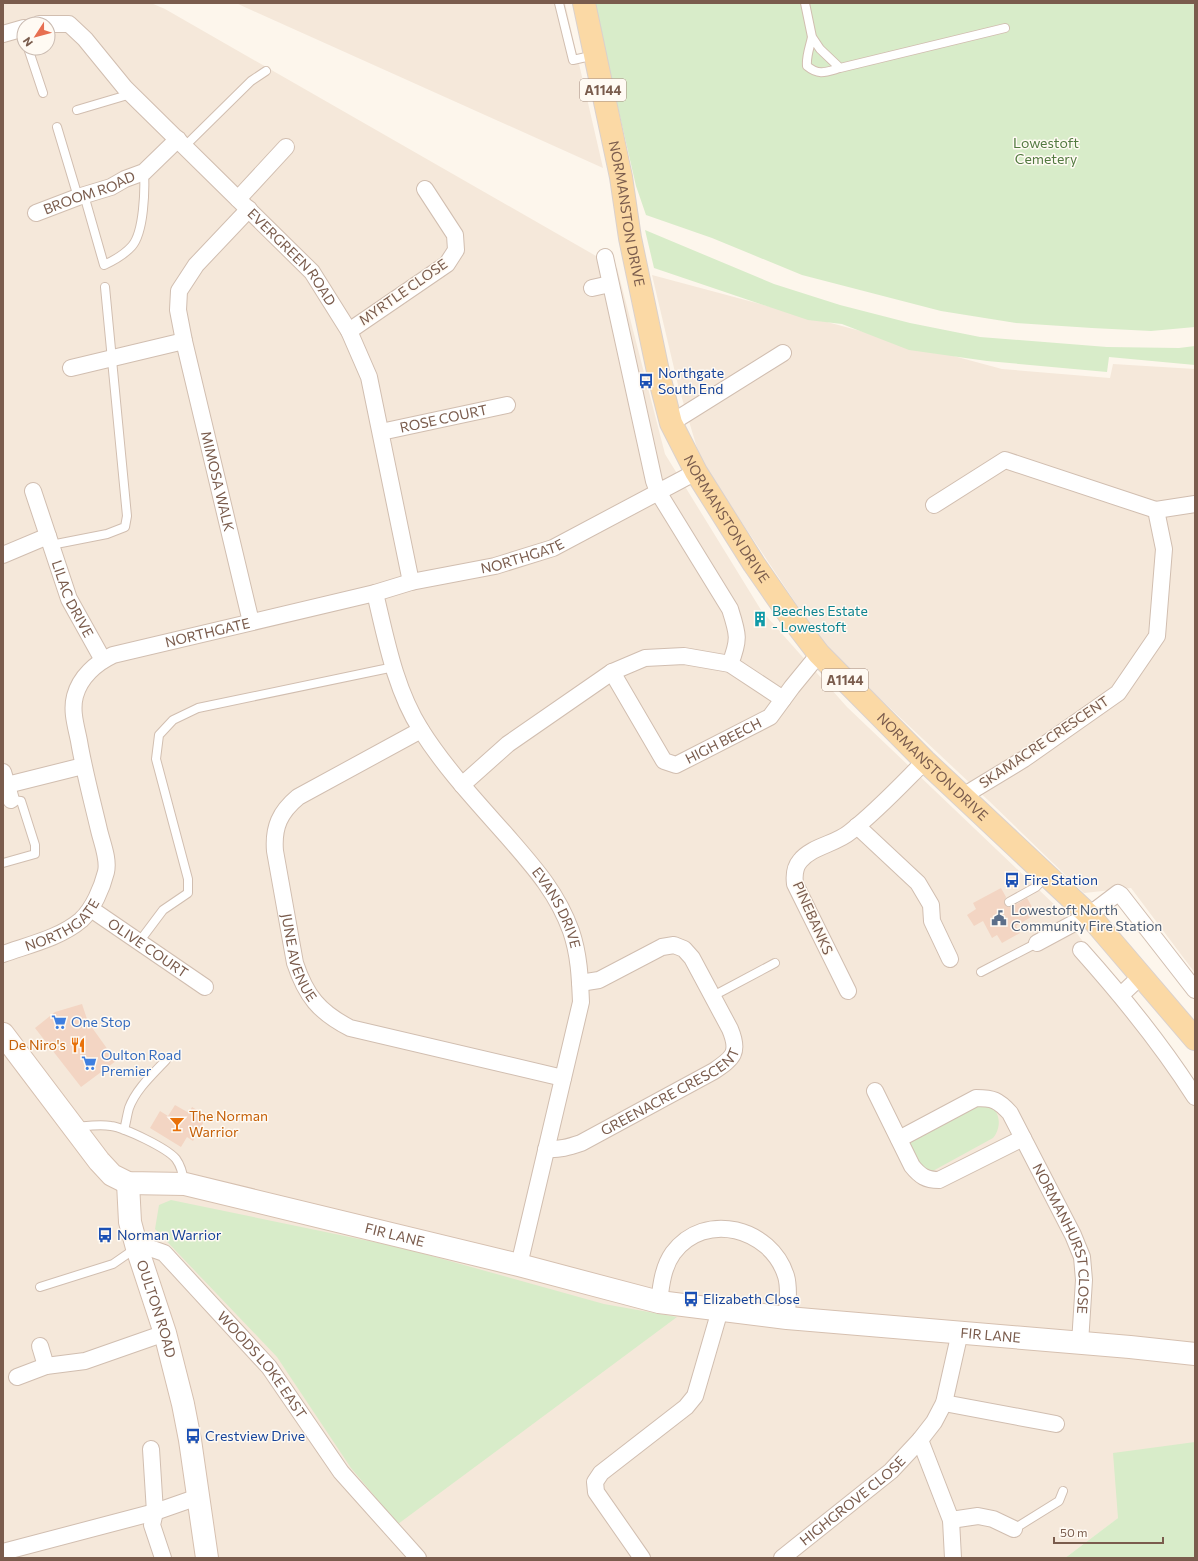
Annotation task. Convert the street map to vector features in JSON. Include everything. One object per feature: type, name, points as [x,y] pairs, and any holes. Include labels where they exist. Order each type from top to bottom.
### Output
[{"type":"main road","name":"NORMANSTON DRIVE","points":[[584,3],[621,177],[630,238],[659,376],[671,423],[696,472],[754,564],[790,616],[819,654],[925,761],[1089,914],[1195,1039]]},
{"type":"street","name":"EVERGREEN ROAD","points":[[56,24],[69,24],[85,39],[131,94],[312,272],[348,331],[369,377],[411,582]]},
{"type":"street","points":[[3,34],[16,32]]},
{"type":"street","name":"BROOM ROAD","points":[[36,213],[81,196],[111,187],[144,172],[181,142]]},
{"type":"street","name":"MIMOSA WALK","points":[[250,622],[184,341],[178,310],[179,291],[196,265],[286,147]]},
{"type":"street","name":"MYRTLE CLOSE","points":[[348,331],[447,264],[456,250],[455,235],[424,189]]},
{"type":"street","points":[[605,257],[654,481],[658,492],[730,609],[736,630],[737,646],[730,664]]},
{"type":"street","points":[[592,288],[610,284]]},
{"type":"street","points":[[71,368],[184,341]]},
{"type":"street","points":[[671,423],[783,353]]},
{"type":"street","name":"ROSE COURT","points":[[381,432],[507,405]]},
{"type":"street","points":[[934,505],[1005,460],[1156,510],[1195,504]]},
{"type":"street","name":"NORTHGATE","points":[[3,954],[54,936],[80,920],[91,909],[106,871],[105,854],[83,766],[73,710],[75,695],[81,682],[91,670],[103,660],[113,655],[375,593],[411,582],[496,566],[553,548],[696,472]]},
{"type":"street","name":"LILAC DRIVE","points":[[33,491],[69,599],[103,660]]},
{"type":"street","name":"SKAMACRE CRESCENT","points":[[963,796],[1024,759],[1118,693],[1157,636],[1164,549],[1156,510]]},
{"type":"street","points":[[3,555],[49,540]]},
{"type":"street","name":"EVANS DRIVE","points":[[375,593],[397,680],[421,730],[462,785],[542,877],[554,894],[571,932],[577,954],[581,1002],[519,1265]]},
{"type":"street","name":"HIGH BEECH","points":[[612,672],[664,761],[676,766],[770,717],[819,654]]},
{"type":"street","points":[[462,785],[508,744],[612,672],[645,658],[684,656],[730,664],[783,699]]},
{"type":"street","name":"JUNE AVENUE","points":[[421,730],[298,797],[288,805],[281,817],[274,837],[275,851],[298,973],[305,989],[326,1014],[350,1028],[563,1078]]},
{"type":"street","name":"PINEBANKS","points":[[848,991],[795,884],[794,876],[798,865],[806,855],[849,834],[925,761]]},
{"type":"street","points":[[7,786],[83,766]]},
{"type":"street","points":[[857,826],[918,883],[931,905],[932,921],[950,960]]},
{"type":"street","points":[[1037,943],[1089,914],[1118,893],[1122,895],[1195,990]]},
{"type":"street","name":"OLIVE COURT","points":[[91,909],[205,987]]},
{"type":"street","name":"GREENACRE CRESCENT","points":[[546,1149],[554,1150],[581,1144],[714,1070],[726,1062],[734,1053],[735,1042],[730,1029],[692,958],[684,949],[674,945],[662,947],[599,980],[580,983]]},
{"type":"street","points":[[1082,950],[1121,995],[1180,1074],[1195,1097]]},
{"type":"street","points":[[1121,995],[1142,976]]},
{"type":"street","points":[[3,1034],[99,1161],[112,1175],[128,1183]]},
{"type":"street","points":[[874,1091],[912,1166],[919,1175],[929,1180],[939,1180],[1023,1138]]},
{"type":"street","name":"NORMANHURST CLOSE","points":[[899,1139],[976,1098],[990,1098],[1001,1103],[1010,1113],[1074,1235],[1082,1256],[1084,1280],[1080,1343]]},
{"type":"street","name":"FIR LANE","points":[[128,1183],[185,1184],[519,1265],[659,1302],[787,1318],[960,1332],[1195,1354]]},
{"type":"street","name":"OULTON ROAD","points":[[128,1183],[130,1222],[165,1333],[183,1404],[190,1440],[207,1558]]},
{"type":"street","points":[[659,1302],[665,1268],[673,1253],[679,1246],[694,1236],[704,1232],[715,1229],[735,1230],[745,1233],[763,1243],[778,1259],[786,1278],[788,1288],[787,1318]]},
{"type":"street","name":"WOODS LOKE EAST","points":[[137,1248],[147,1247],[164,1253],[269,1367],[341,1472],[418,1558]]},
{"type":"street","points":[[642,1558],[596,1492],[595,1482],[601,1473],[686,1407],[695,1396],[720,1310]]},
{"type":"street","name":"HIGHGROVE CLOSE","points":[[782,1558],[891,1471],[920,1440],[934,1422],[944,1403],[960,1332]]},
{"type":"street","points":[[17,1376],[46,1366],[85,1361],[165,1333]]},
{"type":"street","points":[[40,1346],[46,1366]]},
{"type":"street","points":[[944,1403],[1056,1424]]},
{"type":"street","name":"HIGHGROVE CLOSE","points":[[920,1440],[952,1520],[953,1558]]},
{"type":"street","points":[[151,1449],[155,1512],[152,1526],[163,1558]]},
{"type":"street","points":[[3,1552],[155,1512],[198,1497]]},
{"type":"street","points":[[952,1520],[978,1516],[993,1519],[1014,1530]]},
{"type":"lane","points":[[560,3],[573,60],[596,55]]},
{"type":"lane","points":[[805,3],[812,37],[806,59],[807,66],[813,71],[822,73],[1005,28]]},
{"type":"lane","points":[[812,37],[820,48],[840,68]]},
{"type":"lane","points":[[31,56],[43,93]]},
{"type":"lane","points":[[181,142],[251,81],[266,71]]},
{"type":"lane","points":[[77,110],[131,94]]},
{"type":"lane","points":[[57,127],[104,265],[119,258],[133,245],[140,224],[145,192],[144,172]]},
{"type":"lane","points":[[49,540],[107,534],[125,527],[127,516],[105,287]]},
{"type":"lane","points":[[139,942],[163,910],[188,893],[188,879],[156,759],[159,735],[173,720],[198,708],[394,667]]},
{"type":"lane","points":[[3,863],[34,854],[35,845],[21,801],[7,786]]},
{"type":"lane","points":[[1009,902],[1036,887],[1047,875]]},
{"type":"lane","points":[[980,972],[1037,943]]},
{"type":"lane","points":[[713,996],[775,963]]},
{"type":"lane","points":[[124,1130],[129,1108],[135,1096],[166,1060]]},
{"type":"lane","points":[[74,1127],[94,1125],[111,1126],[124,1130],[164,1150],[176,1159],[182,1170],[185,1184]]},
{"type":"lane","points":[[40,1287],[113,1264],[137,1248]]},
{"type":"lane","points":[[1014,1530],[1059,1501],[1063,1491]]},
{"type":"shaded area","points":[[3,3],[151,3],[165,9],[617,268],[665,454],[761,610],[847,707],[1059,909],[1195,1094],[1195,1456],[1121,1516],[1065,1558],[3,1558]]},
{"type":"shaded area","points":[[236,3],[565,3],[603,168],[249,9]]},
{"type":"shaded area","points":[[652,275],[1002,369],[1110,378],[1113,364],[1195,369],[1195,973],[1131,888],[1084,893],[989,801],[825,647],[701,461],[678,385]]},
{"type":"green space","name":"Lowestoft Cemetery","points":[[594,3],[1195,3],[1195,327],[1151,331],[1092,328],[1016,323],[941,311],[802,275],[712,238],[646,215],[636,186]]},
{"type":"green space","points":[[645,230],[774,284],[840,305],[910,323],[980,337],[1107,347],[1179,348],[1195,346],[1195,365],[1109,357],[1107,372],[987,361],[909,350],[842,324],[808,320],[654,268]]},
{"type":"green space","points":[[976,1104],[987,1105],[993,1108],[998,1116],[998,1130],[993,1138],[931,1172],[925,1171],[909,1149],[914,1137]]},
{"type":"green space","points":[[171,1200],[403,1248],[604,1304],[677,1317],[398,1524],[351,1468],[277,1357],[155,1229],[159,1205]]},
{"type":"green space","points":[[1195,1442],[1195,1558],[1065,1558],[1118,1518],[1113,1453]]},
{"type":"building","name":"Lowestoft North Community Fire Station","points":[[1001,888],[1006,897],[1004,902],[1006,906],[1011,907],[1027,898],[1036,914],[1016,926],[1020,933],[1002,943],[997,935],[992,938],[983,921],[974,926],[967,915],[976,909],[973,903]]},
{"type":"building","points":[[82,1004],[88,1022],[116,1061],[81,1087],[35,1028],[55,1012]]},
{"type":"building","name":"The Norman Warrior","points":[[175,1105],[189,1113],[192,1107],[207,1116],[193,1141],[187,1137],[181,1147],[150,1128],[160,1111],[168,1116]]},
{"type":"place","name":"Northgate South End","points":[[646,381]]},
{"type":"place","name":"Beeches Estate - Lowestoft","points":[[760,619]]},
{"type":"place","name":"Fire Station","points":[[1012,880]]},
{"type":"place","name":"Lowestoft North Community Fire Station","points":[[999,918]]},
{"type":"place","name":"One Stop","points":[[59,1022]]},
{"type":"place","name":"De Niro's","points":[[78,1045]]},
{"type":"place","name":"Oulton Road Premier","points":[[89,1063]]},
{"type":"place","name":"The Norman Warrior","points":[[177,1124]]},
{"type":"place","name":"Norman Warrior","points":[[105,1235]]},
{"type":"place","name":"Elizabeth Close","points":[[691,1299]]},
{"type":"place","name":"Crestview Drive","points":[[193,1436]]}]
